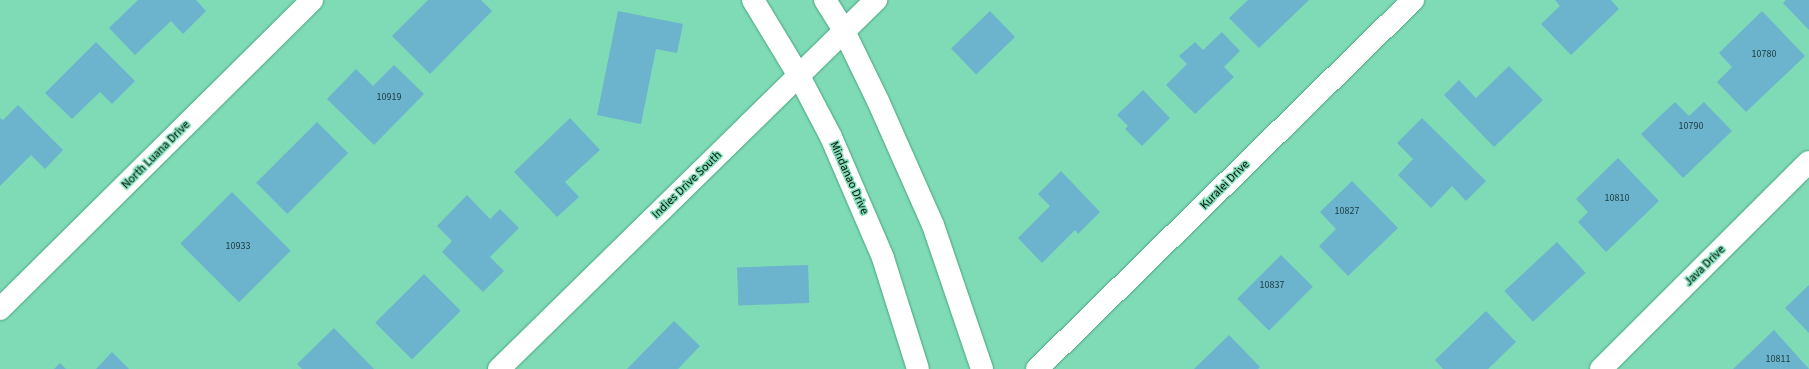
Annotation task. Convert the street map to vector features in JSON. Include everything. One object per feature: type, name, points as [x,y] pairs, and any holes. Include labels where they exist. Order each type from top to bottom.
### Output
[{"type":"street","name":"North Luana Drive","points":[[0,309],[312,0]]},
{"type":"street","name":"Mindanao Drive","points":[[753,0],[799,76],[831,137],[866,216],[905,323],[918,369]]},
{"type":"street","points":[[825,0],[844,31],[934,225],[982,369]]},
{"type":"street","name":"Indies Drive South","points":[[498,369],[876,0]]},
{"type":"street","name":"Kuralei Drive","points":[[1036,369],[1413,0]]},
{"type":"street","name":"Java Drive","points":[[1601,369],[1809,162]]},
{"type":"building","points":[[138,0],[196,0],[206,11],[183,34],[171,21],[135,55],[109,28]]},
{"type":"building","points":[[428,0],[481,0],[492,11],[430,74],[392,36]]},
{"type":"building","points":[[1248,0],[1309,0],[1259,48],[1229,18]]},
{"type":"building","points":[[1555,0],[1611,0],[1619,9],[1571,55],[1541,24],[1560,6]]},
{"type":"building","points":[[1786,0],[1809,0],[1809,30],[1783,3]]},
{"type":"building","points":[[618,11],[683,24],[677,53],[656,49],[641,124],[597,115]]},
{"type":"building","points":[[990,11],[1015,37],[976,74],[951,49]]},
{"type":"building","points":[[1762,11],[1805,56],[1746,112],[1717,82],[1732,67],[1719,53]]},
{"type":"building","points":[[1222,32],[1240,51],[1224,67],[1234,77],[1195,114],[1166,85],[1187,64],[1179,56],[1195,42],[1203,50]]},
{"type":"building","points":[[96,42],[135,81],[112,104],[100,92],[72,119],[45,93]]},
{"type":"building","points":[[394,65],[424,94],[374,145],[327,99],[356,69],[373,86]]},
{"type":"building","points":[[1509,66],[1543,100],[1494,147],[1444,95],[1459,80],[1476,98]]},
{"type":"building","points":[[1143,90],[1170,118],[1142,146],[1125,129],[1128,126],[1117,115]]},
{"type":"building","points":[[1675,102],[1689,116],[1704,102],[1732,131],[1683,178],[1641,134]]},
{"type":"building","points":[[18,105],[63,150],[45,169],[31,155],[0,186],[0,118],[3,120]]},
{"type":"building","points":[[570,118],[600,150],[565,182],[579,197],[557,217],[514,172]]},
{"type":"building","points":[[1422,118],[1486,181],[1466,201],[1452,186],[1431,208],[1398,175],[1413,159],[1397,143]]},
{"type":"building","points":[[317,122],[348,153],[287,214],[256,183]]},
{"type":"building","points":[[1618,158],[1659,201],[1606,252],[1578,222],[1588,212],[1576,199]]},
{"type":"building","points":[[1061,171],[1100,212],[1078,234],[1075,230],[1042,263],[1018,238],[1050,206],[1038,194]]},
{"type":"building","points":[[1352,181],[1398,228],[1348,276],[1319,246],[1336,229],[1320,212]]},
{"type":"building","points":[[232,192],[291,251],[239,302],[180,244]]},
{"type":"building","points":[[467,195],[490,219],[500,209],[519,228],[490,257],[504,271],[483,292],[442,252],[452,241],[437,226]]},
{"type":"building","points":[[1557,242],[1586,273],[1533,322],[1504,291]]},
{"type":"building","points":[[1281,255],[1313,287],[1269,331],[1237,299]]},
{"type":"building","points":[[808,265],[809,303],[738,305],[737,267]]},
{"type":"building","points":[[424,274],[461,311],[412,360],[375,323]]},
{"type":"building","points":[[1809,285],[1809,333],[1785,308]]},
{"type":"building","points":[[1486,311],[1516,342],[1488,369],[1443,369],[1435,360]]},
{"type":"building","points":[[674,321],[700,346],[678,369],[627,369]]},
{"type":"building","points":[[334,328],[374,369],[302,369],[297,364]]},
{"type":"building","points":[[1774,330],[1809,369],[1733,369]]},
{"type":"building","points":[[1229,335],[1260,367],[1258,369],[1194,369]]},
{"type":"building","points":[[112,352],[129,369],[96,369]]},
{"type":"building","points":[[60,363],[66,369],[54,369]]}]
